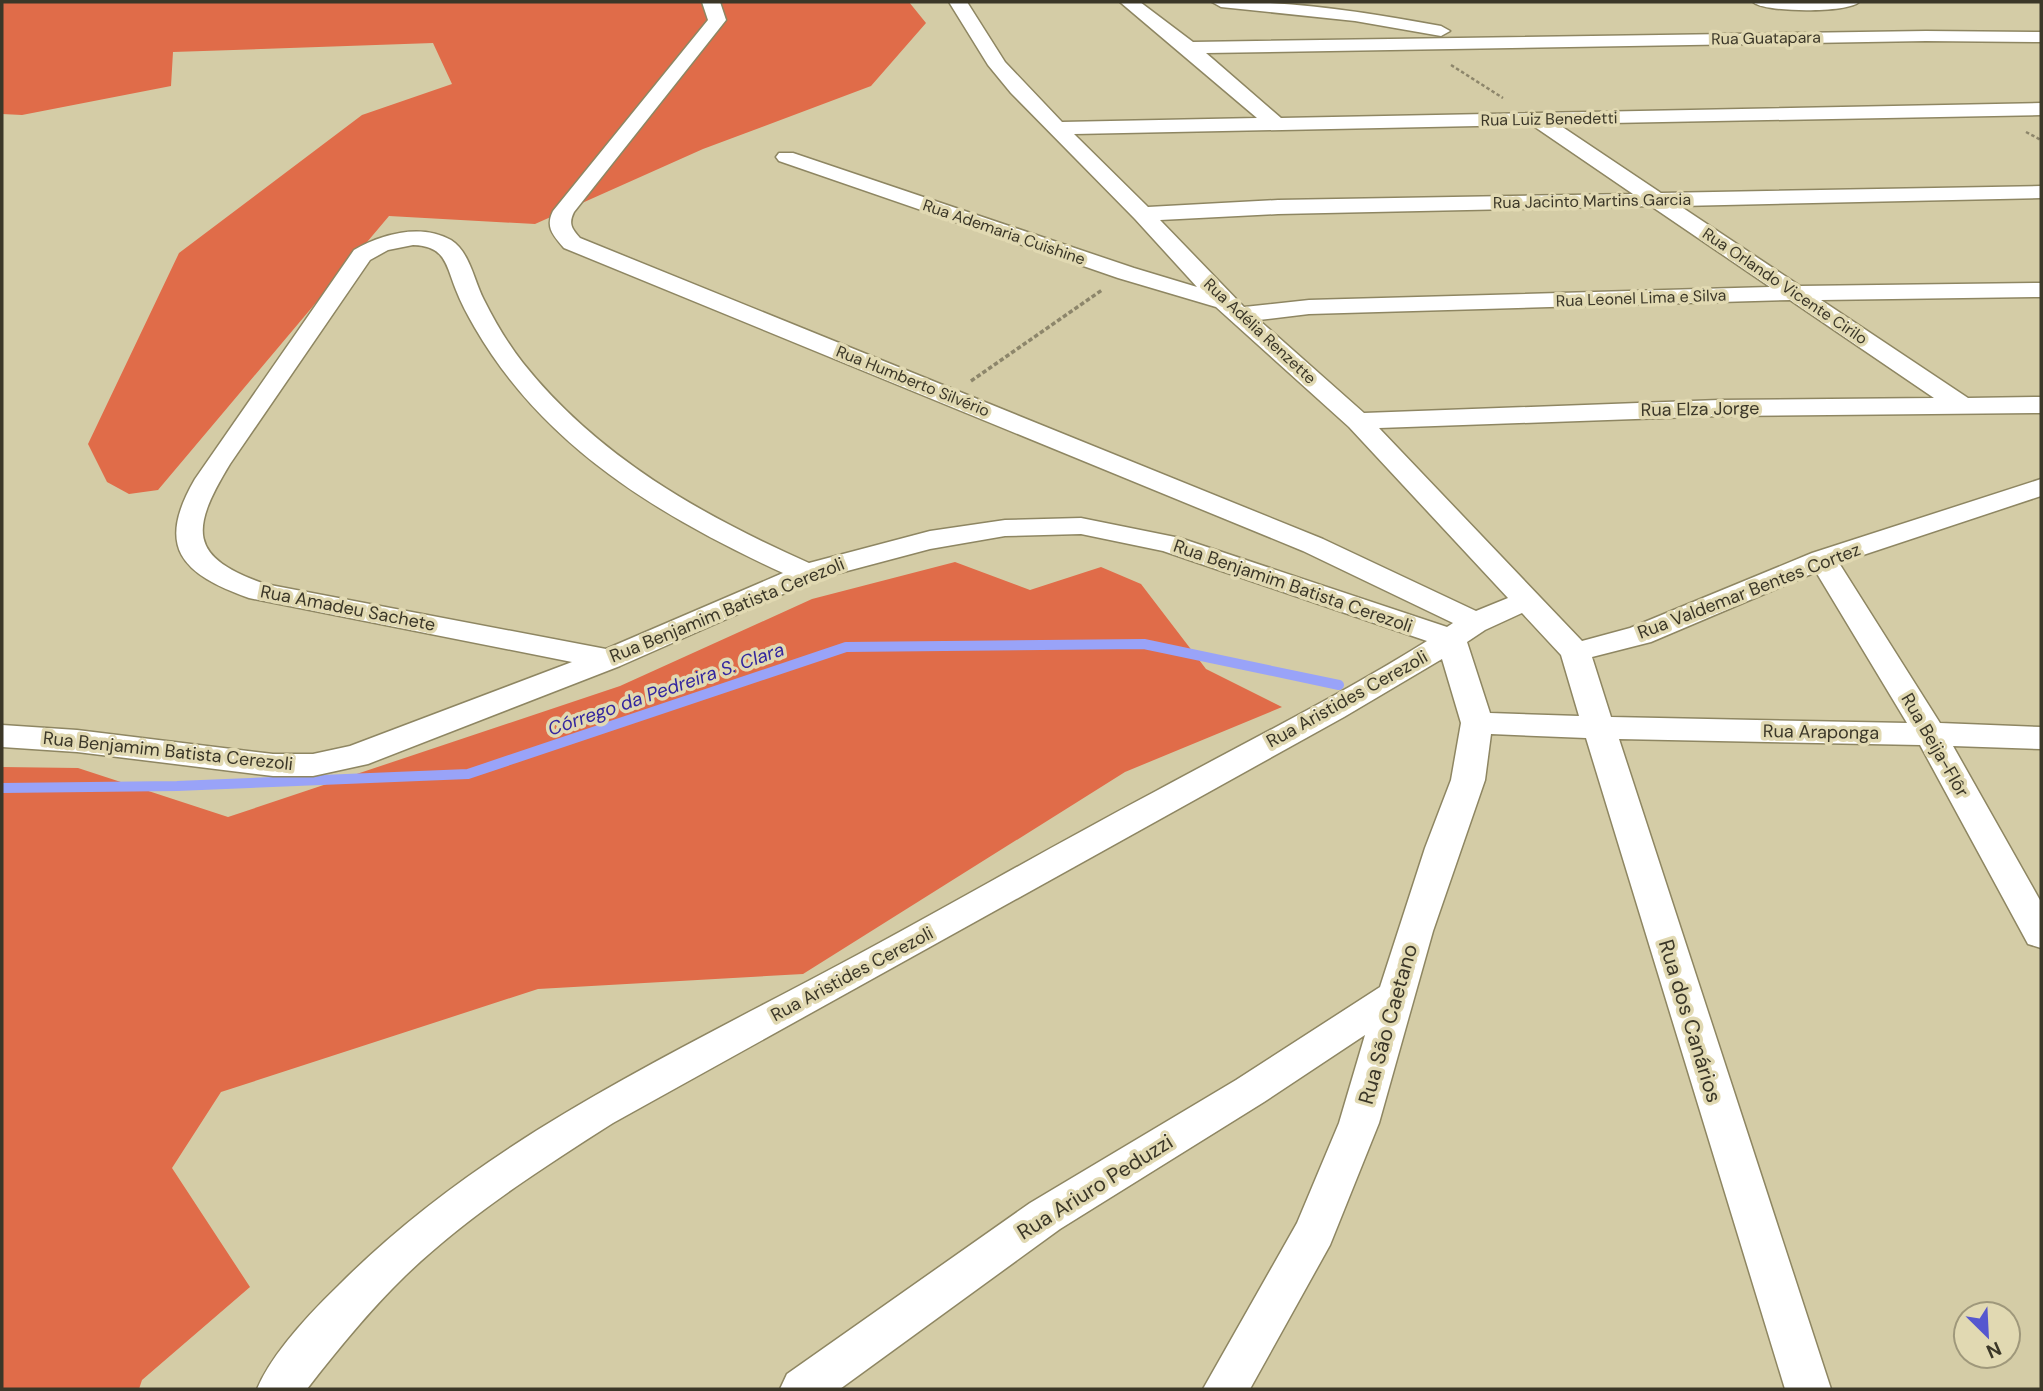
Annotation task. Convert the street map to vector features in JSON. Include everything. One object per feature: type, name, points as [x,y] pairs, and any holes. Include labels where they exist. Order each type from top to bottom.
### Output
[{"type":"street","name":"Rua Humberto Silvério","points":[[712,2],[717,20],[712,29],[674,71],[573,197],[559,221],[561,230],[572,243],[1313,545],[1447,607],[1463,631]]},
{"type":"street","name":"Rua Adélia Renzette","points":[[958,2],[997,65],[1232,309],[1358,421],[1574,652]]},
{"type":"street","points":[[1129,2],[1189,48],[1277,125]]},
{"type":"street","name":"Rua Guatapara","points":[[1221,2],[1416,25],[1490,43]]},
{"type":"street","points":[[1762,2],[1794,5],[1850,2]]},
{"type":"street","points":[[1794,5],[1823,37]]},
{"type":"street","name":"Rua Guatapara","points":[[1189,48],[1823,37],[2041,37]]},
{"type":"street","name":"Rua Luiz Benedetti","points":[[1057,128],[2041,109]]},
{"type":"street","name":"Rua Orlando Vicente Cirilo","points":[[1538,120],[1961,405]]},
{"type":"street","name":"Rua Ademaria Cuishine","points":[[786,157],[1232,309]]},
{"type":"street","name":"Rua Jacinto Martins Garcia","points":[[1143,214],[1303,206],[2041,192]]},
{"type":"street","name":"Rua Amadeu Sachete","points":[[609,659],[259,592],[216,574],[207,568],[195,553],[190,539],[191,523],[199,495],[238,434],[322,318],[362,255],[372,248],[405,240],[428,240],[443,244],[452,252],[471,297],[513,367],[565,425],[613,466],[700,522],[737,543],[807,573]]},
{"type":"street","name":"Rua Leonel Lima e Silva","points":[[1232,309],[1795,293],[2041,290]]},
{"type":"street","name":"Rua Elza Jorge","points":[[1358,421],[1719,408],[1961,405],[2039,407]]},
{"type":"street","name":"Rua Valdemar Bentes Cortez","points":[[1574,652],[1640,635],[1822,559],[2041,487]]},
{"type":"street","name":"Rua Benjamim Batista Cerezoli","points":[[2,736],[77,741],[273,765],[313,765],[355,756],[609,659],[807,573],[930,540],[1005,528],[1081,526],[1170,544],[1463,631]]},
{"type":"street","name":"Rua Beija-Flôr","points":[[1822,559],[1930,733],[2041,934]]},
{"type":"street","points":[[1463,631],[1528,600]]},
{"type":"street","name":"Rua São Caetano","points":[[1226,1389],[1315,1232],[1359,1123],[1394,997],[1442,848],[1468,780],[1477,723],[1463,631]]},
{"type":"street","name":"Rua Aristides Cerezoli","points":[[280,1389],[351,1301],[403,1251],[464,1200],[538,1147],[668,1071],[928,934],[1463,631]]},
{"type":"street","name":"Rua dos Canários","points":[[1574,652],[1601,729],[1663,936],[1808,1389]]},
{"type":"street","name":"Rua Araponga","points":[[1477,723],[1601,729],[1930,733],[2041,738]]},
{"type":"street","name":"Rua Ariuro Peduzzi","points":[[803,1389],[1045,1216],[1250,1090],[1394,997]]},
{"type":"path","points":[[1417,44],[1538,120]]},
{"type":"path","points":[[950,396],[1126,273]]},
{"type":"shaded area","points":[[2,2],[909,2],[926,23],[871,86],[703,149],[535,224],[389,216],[158,490],[129,494],[107,482],[88,444],[179,253],[362,115],[452,84],[433,43],[173,52],[171,86],[22,115],[2,114]]},
{"type":"shaded area","points":[[955,562],[1030,590],[1101,567],[1141,584],[1206,669],[1282,707],[1125,772],[803,974],[538,989],[221,1092],[172,1168],[250,1287],[142,1380],[139,1389],[2,1389],[2,767],[78,768],[228,817],[620,686],[812,599]]},
{"type":"waterway","name":"Córrego da Pedreira S. Clara","points":[[2,788],[177,786],[468,774],[846,647],[1144,644],[1339,685]]}]
